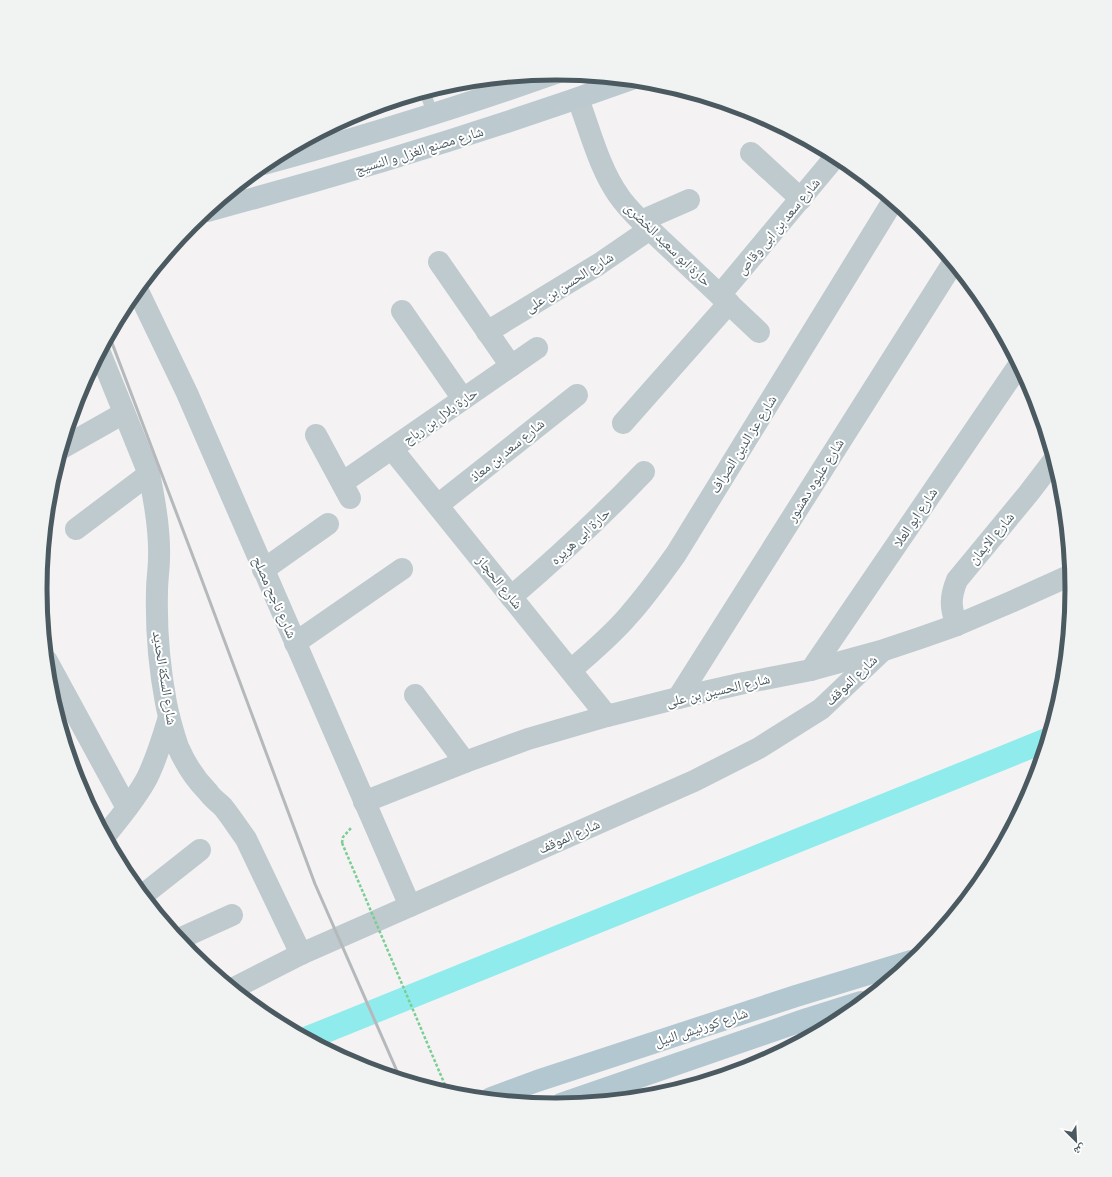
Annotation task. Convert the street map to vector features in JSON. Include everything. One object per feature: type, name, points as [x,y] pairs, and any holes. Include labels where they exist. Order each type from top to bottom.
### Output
[{"type":"main road","points":[[285,158],[433,115],[531,81]]},
{"type":"main road","name":"شارع مصنع الغزل و النسيج","points":[[218,208],[358,169],[444,143],[619,84]]},
{"type":"main road","points":[[433,115],[444,143]]},
{"type":"main road","points":[[262,173],[270,194]]},
{"type":"main road","name":"شارع كورنيش النيل","points":[[502,1094],[552,1076],[796,996],[898,965]]},
{"type":"main road","name":"شارع كورنيش النيل","points":[[583,1096],[846,1007]]},
{"type":"street","name":"حارة ابو سعيد الخضرى","points":[[578,98],[601,161],[619,196],[631,211],[760,332]]},
{"type":"street","points":[[751,153],[800,199]]},
{"type":"street","name":"شارع سعد بن ابى وقاص","points":[[623,423],[724,299],[800,199],[832,161]]},
{"type":"street","name":"شارع الحسن بن على","points":[[487,332],[592,268],[646,225],[689,200]]},
{"type":"street","name":"شارع عز الدين الصراف","points":[[571,670],[601,644],[628,616],[653,586],[676,554],[891,205]]},
{"type":"street","points":[[439,262],[511,366]]},
{"type":"street","name":"شارع عليوه دهشور","points":[[678,698],[950,267]]},
{"type":"street","name":"شارع ناجح مصلح","points":[[140,296],[187,393],[410,906]]},
{"type":"street","points":[[402,311],[463,399]]},
{"type":"street","name":"حارة بلال بن رباح","points":[[316,435],[346,491],[392,449],[536,348]]},
{"type":"street","name":"شارع السكة الحديد","points":[[102,358],[149,474],[157,516],[159,558],[157,622],[159,654],[163,686],[169,717],[175,737],[186,762],[196,778],[235,822],[246,839],[301,954]]},
{"type":"street","name":"شارع ابو العلا","points":[[811,670],[1016,370]]},
{"type":"street","name":"شارع سعد بن معاذ","points":[[438,505],[577,395]]},
{"type":"street","points":[[68,445],[124,413]]},
{"type":"street","name":"شارع الحجاز","points":[[392,449],[607,716]]},
{"type":"street","name":"شارع الايمان","points":[[957,625],[951,602],[953,590],[957,580],[1050,465]]},
{"type":"street","name":"حارة ابى هريره","points":[[511,597],[580,537],[644,472]]},
{"type":"street","points":[[76,529],[149,474]]},
{"type":"street","points":[[264,570],[328,524]]},
{"type":"street","points":[[295,643],[402,569]]},
{"type":"street","name":"شارع الحسين بن على","points":[[364,802],[528,739],[607,716],[678,698],[811,670],[884,650],[957,625],[1065,578]]},
{"type":"street","name":"شارع الموقف","points":[[238,986],[301,954],[694,781],[759,748],[821,709],[884,650]]},
{"type":"street","points":[[58,691],[63,706],[127,808]]},
{"type":"street","points":[[415,695],[465,762]]},
{"type":"street","points":[[109,832],[147,778],[158,752],[169,717]]},
{"type":"street","points":[[147,892],[200,850]]},
{"type":"street","points":[[185,936],[232,915]]},
{"type":"lane","points":[[427,96],[433,115]]},
{"type":"path","points":[[342,843],[445,1085]]},
{"type":"waterway","points":[[314,1036],[1041,742]]},
{"type":"railway","points":[[111,341],[315,884],[397,1072]]}]
